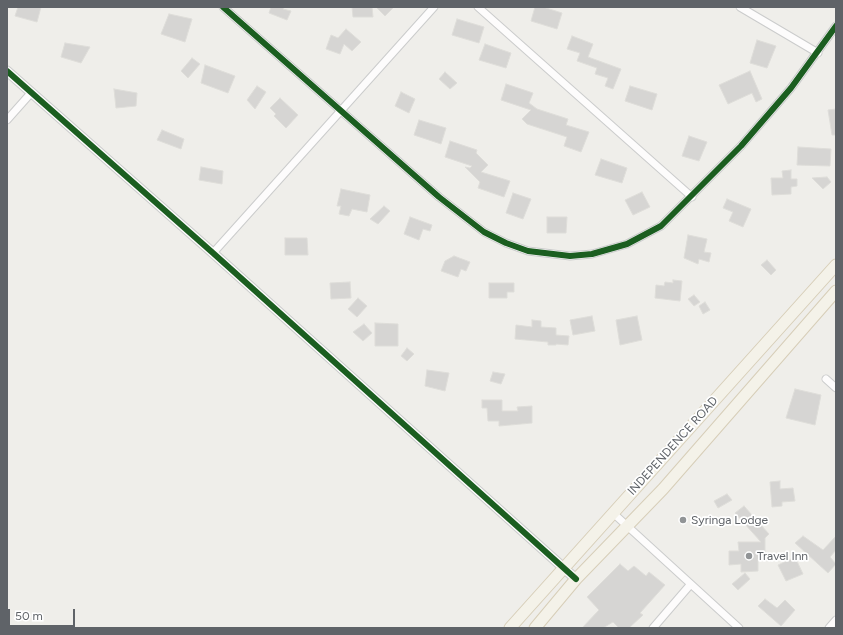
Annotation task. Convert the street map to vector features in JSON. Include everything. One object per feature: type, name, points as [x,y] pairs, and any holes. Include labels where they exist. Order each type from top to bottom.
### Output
[{"type":"main road","name":"INDEPENDENCE ROAD","points":[[510,628],[563,567],[836,264]]},
{"type":"main road","name":"INDEPENDENCE ROAD","points":[[535,628],[576,579],[663,489],[836,291]]},
{"type":"street","points":[[223,7],[340,112],[456,212],[484,232],[506,243],[528,251],[570,256],[592,254],[627,244],[661,226],[692,197],[741,146],[791,88],[836,26]]},
{"type":"street","points":[[213,253],[434,7]]},
{"type":"street","points":[[478,7],[692,197]]},
{"type":"street","points":[[740,7],[818,52]]},
{"type":"street","points":[[7,71],[213,253],[576,579]]},
{"type":"street","points":[[7,120],[31,93]]},
{"type":"street","points":[[826,379],[836,388]]},
{"type":"street","points":[[613,513],[690,585],[739,628]]},
{"type":"street","points":[[653,628],[690,585]]},
{"type":"street","points":[[829,628],[836,620]]},
{"type":"building","points":[[18,7],[41,7],[37,22],[15,16]]},
{"type":"building","points":[[271,7],[284,7],[283,9],[291,11],[287,20],[269,13]]},
{"type":"building","points":[[352,7],[372,7],[373,17],[353,17]]},
{"type":"building","points":[[376,7],[394,7],[385,16]]},
{"type":"building","points":[[535,7],[543,7],[562,13],[557,29],[531,21]]},
{"type":"building","points":[[169,14],[192,19],[185,42],[161,34]]},
{"type":"building","points":[[457,19],[484,27],[479,43],[452,35]]},
{"type":"building","points":[[346,29],[361,42],[352,51],[344,44],[340,54],[326,49],[331,35],[338,38]]},
{"type":"building","points":[[572,36],[593,44],[588,57],[621,69],[613,89],[605,86],[608,78],[595,74],[597,68],[577,61],[580,53],[567,49]]},
{"type":"building","points":[[757,40],[776,46],[767,68],[750,63]]},
{"type":"building","points":[[65,43],[90,47],[81,63],[61,57]]},
{"type":"building","points":[[485,44],[511,53],[506,68],[479,60]]},
{"type":"building","points":[[192,58],[200,64],[188,78],[181,71]]},
{"type":"building","points":[[205,65],[235,76],[228,93],[201,83]]},
{"type":"building","points":[[750,71],[762,99],[756,102],[752,93],[728,104],[719,85]]},
{"type":"building","points":[[445,72],[457,83],[450,89],[439,79]]},
{"type":"building","points":[[506,84],[533,93],[529,103],[537,109],[568,119],[566,125],[589,132],[581,152],[564,146],[567,137],[527,124],[522,119],[531,110],[501,100]]},
{"type":"building","points":[[257,86],[266,92],[255,109],[247,100]]},
{"type":"building","points":[[630,86],[657,94],[652,110],[625,101]]},
{"type":"building","points":[[114,89],[137,93],[136,106],[116,108]]},
{"type":"building","points":[[401,92],[415,99],[409,113],[395,106]]},
{"type":"building","points":[[280,98],[298,115],[286,128],[274,116],[276,114],[270,108]]},
{"type":"building","points":[[836,109],[836,135],[832,135],[828,110]]},
{"type":"building","points":[[419,120],[446,128],[441,144],[414,135]]},
{"type":"building","points":[[162,130],[184,139],[181,149],[157,140]]},
{"type":"building","points":[[689,136],[707,142],[699,161],[682,156]]},
{"type":"building","points":[[450,141],[477,150],[476,153],[488,165],[481,172],[510,181],[504,197],[478,188],[480,182],[465,167],[470,168],[472,166],[445,157]]},
{"type":"building","points":[[798,147],[831,149],[830,166],[797,165]]},
{"type":"building","points":[[601,159],[627,168],[622,183],[595,175]]},
{"type":"building","points":[[201,167],[223,171],[222,184],[199,180]]},
{"type":"building","points":[[791,170],[791,179],[797,179],[797,186],[791,187],[791,194],[772,195],[771,178],[783,178],[782,171]]},
{"type":"building","points":[[827,177],[831,182],[823,189],[812,178]]},
{"type":"building","points":[[341,189],[370,195],[367,212],[352,209],[349,216],[339,214],[341,206],[337,206]]},
{"type":"building","points":[[642,192],[650,207],[633,215],[625,200]]},
{"type":"building","points":[[513,193],[531,199],[523,219],[506,213]]},
{"type":"building","points":[[727,199],[751,209],[743,227],[729,221],[733,212],[723,208]]},
{"type":"building","points":[[384,206],[390,211],[378,224],[370,219]]},
{"type":"building","points":[[410,217],[432,225],[430,231],[423,229],[419,240],[404,234]]},
{"type":"building","points":[[547,217],[567,217],[566,233],[547,233]]},
{"type":"building","points":[[688,235],[707,239],[704,252],[711,253],[709,262],[699,259],[698,264],[684,258]]},
{"type":"building","points":[[285,238],[307,238],[308,255],[285,255]]},
{"type":"building","points":[[454,256],[470,262],[466,271],[461,269],[458,277],[441,271],[445,261]]},
{"type":"building","points":[[767,260],[776,270],[771,275],[761,265]]},
{"type":"building","points":[[673,280],[682,281],[680,301],[655,298],[656,285],[664,286],[665,282],[673,283]]},
{"type":"building","points":[[350,282],[351,298],[331,299],[330,283]]},
{"type":"building","points":[[489,283],[514,283],[514,292],[507,292],[507,298],[489,298]]},
{"type":"building","points":[[694,295],[700,302],[694,306],[688,299]]},
{"type":"building","points":[[358,298],[367,306],[357,317],[348,309]]},
{"type":"building","points":[[705,302],[710,310],[703,314],[699,306]]},
{"type":"building","points":[[592,316],[595,331],[573,335],[570,320]]},
{"type":"building","points":[[637,316],[642,340],[620,345],[616,320]]},
{"type":"building","points":[[532,320],[541,321],[541,327],[556,328],[556,335],[569,336],[568,345],[548,345],[548,342],[515,339],[516,325],[532,327]]},
{"type":"building","points":[[375,323],[398,324],[398,346],[375,346]]},
{"type":"building","points":[[364,324],[372,333],[363,341],[353,332]]},
{"type":"building","points":[[407,348],[414,354],[407,361],[401,356]]},
{"type":"building","points":[[427,370],[449,373],[445,391],[425,386]]},
{"type":"building","points":[[493,372],[505,374],[501,384],[490,381]]},
{"type":"building","points":[[795,389],[821,395],[815,425],[786,418]]},
{"type":"building","points":[[482,400],[502,400],[502,411],[518,411],[517,407],[532,406],[532,423],[499,426],[499,421],[488,421],[487,408],[482,408]]},
{"type":"building","points":[[780,481],[780,489],[793,488],[795,501],[782,502],[782,506],[772,507],[770,482]]},
{"type":"building","points":[[727,494],[732,500],[718,508],[714,501]]},
{"type":"building","points":[[744,506],[769,534],[765,538],[765,559],[758,559],[758,571],[741,572],[741,564],[729,565],[729,551],[739,551],[738,542],[761,542],[735,513]]},
{"type":"building","points":[[803,536],[823,550],[836,536],[836,550],[830,557],[836,564],[828,573],[795,543]]},
{"type":"building","points":[[795,557],[803,574],[786,581],[778,565]]},
{"type":"building","points":[[620,564],[628,571],[634,566],[646,576],[649,572],[665,585],[640,613],[643,615],[629,628],[619,628],[613,622],[603,628],[582,628],[599,610],[587,597]]},
{"type":"building","points":[[745,573],[750,579],[738,590],[732,584]]},
{"type":"building","points":[[765,599],[777,608],[785,600],[795,610],[781,626],[758,606]]},
{"type":"cycle path","points":[[223,7],[439,197],[484,232],[506,243],[528,251],[570,256],[592,254],[627,244],[661,226],[741,146],[791,88],[836,26]]},
{"type":"cycle path","points":[[7,71],[213,253],[576,579]]},
{"type":"place","name":"Syringa Lodge","points":[[683,520]]},
{"type":"place","name":"Travel Inn","points":[[749,556]]}]
